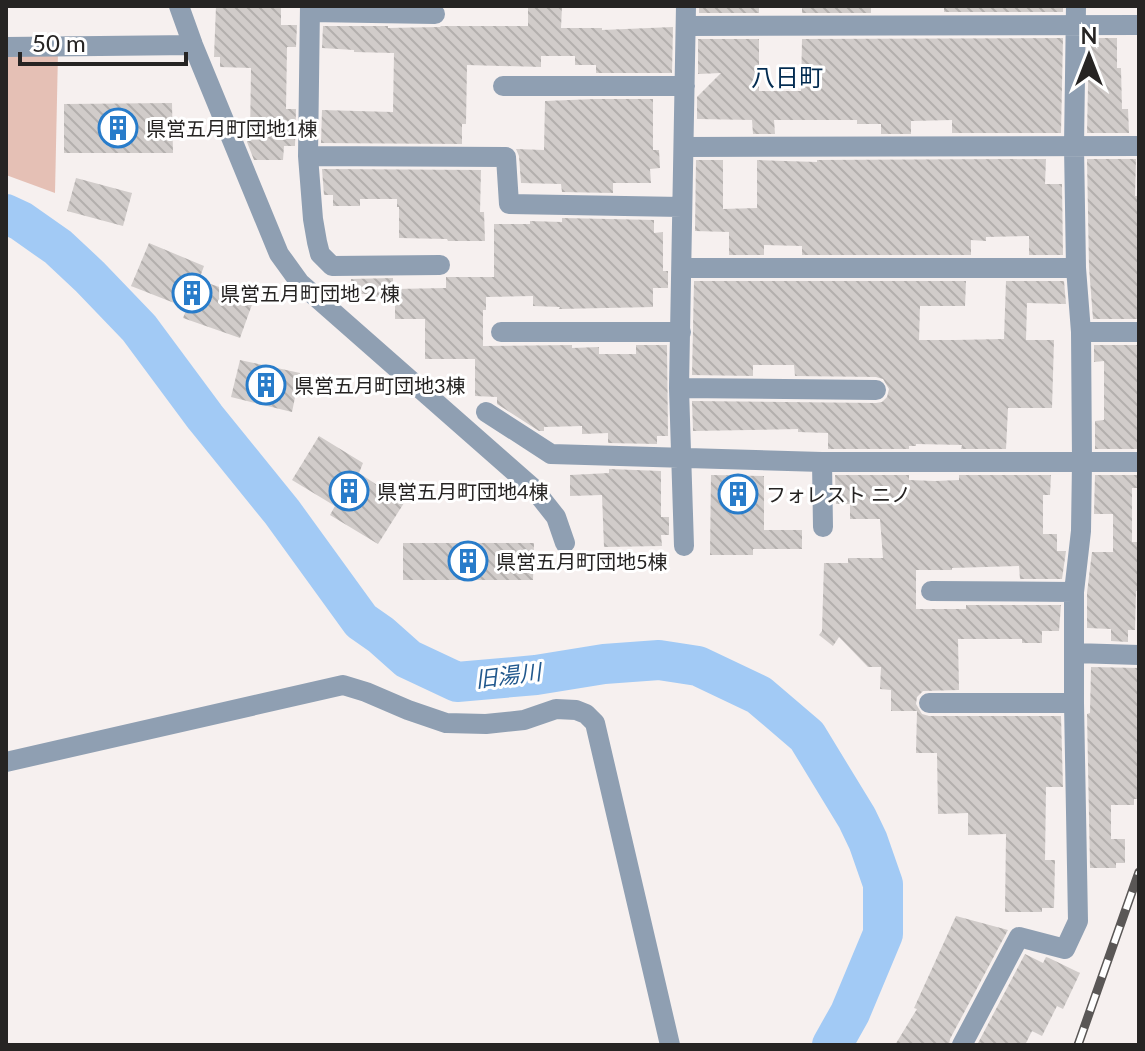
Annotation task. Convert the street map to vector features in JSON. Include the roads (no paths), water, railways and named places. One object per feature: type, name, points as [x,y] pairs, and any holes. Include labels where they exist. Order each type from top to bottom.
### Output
[{"type":"street","points":[[179,6],[279,254],[300,283],[533,488],[556,517],[565,543]]},
{"type":"street","points":[[435,14],[310,9],[308,156],[317,242],[320,254],[332,266],[440,265]]},
{"type":"street","points":[[962,1045],[1019,937],[1065,949],[1078,921],[1074,592],[1081,531],[1082,462],[1074,146],[1076,15]]},
{"type":"street","points":[[684,546],[679,388],[686,16],[1076,15],[1139,25]]},
{"type":"street","points":[[6,47],[193,45]]},
{"type":"street","points":[[503,86],[685,86]]},
{"type":"street","points":[[684,147],[1139,146]]},
{"type":"street","points":[[308,156],[506,157],[509,204],[682,207]]},
{"type":"street","points":[[682,268],[1076,268]]},
{"type":"street","points":[[501,332],[681,332]]},
{"type":"street","points":[[1081,332],[1139,332]]},
{"type":"street","points":[[679,388],[876,390]]},
{"type":"street","points":[[486,412],[551,454],[822,462],[1139,462]]},
{"type":"street","points":[[822,462],[823,527]]},
{"type":"street","points":[[931,591],[1074,592]]},
{"type":"street","points":[[1074,653],[1139,655]]},
{"type":"street","points":[[6,762],[343,685],[446,723],[486,724],[524,720],[556,709],[586,714],[595,723],[670,1045]]},
{"type":"street","points":[[929,703],[1074,703]]},
{"type":"waterway","name":"旧湯川","points":[[6,214],[58,247],[139,328],[205,417],[282,512],[361,621],[408,659],[457,682],[659,660],[698,666],[759,695],[807,736],[857,818],[883,884],[883,934],[850,1013],[832,1045]]},
{"type":"railway","points":[[1078,1045],[1139,872]]},
{"type":"place","name":"県営五月町団地1棟","points":[[118,128]]},
{"type":"place","name":"県営五月町団地２棟","points":[[192,293]]},
{"type":"place","name":"県営五月町団地3棟","points":[[266,385]]},
{"type":"place","name":"県営五月町団地4棟","points":[[349,491]]},
{"type":"place","name":"フォレスト ニノ","points":[[738,494]]},
{"type":"place","name":"県営五月町団地5棟","points":[[468,561]]},
{"type":"district","name":"八日町","points":[[787,76]]}]
